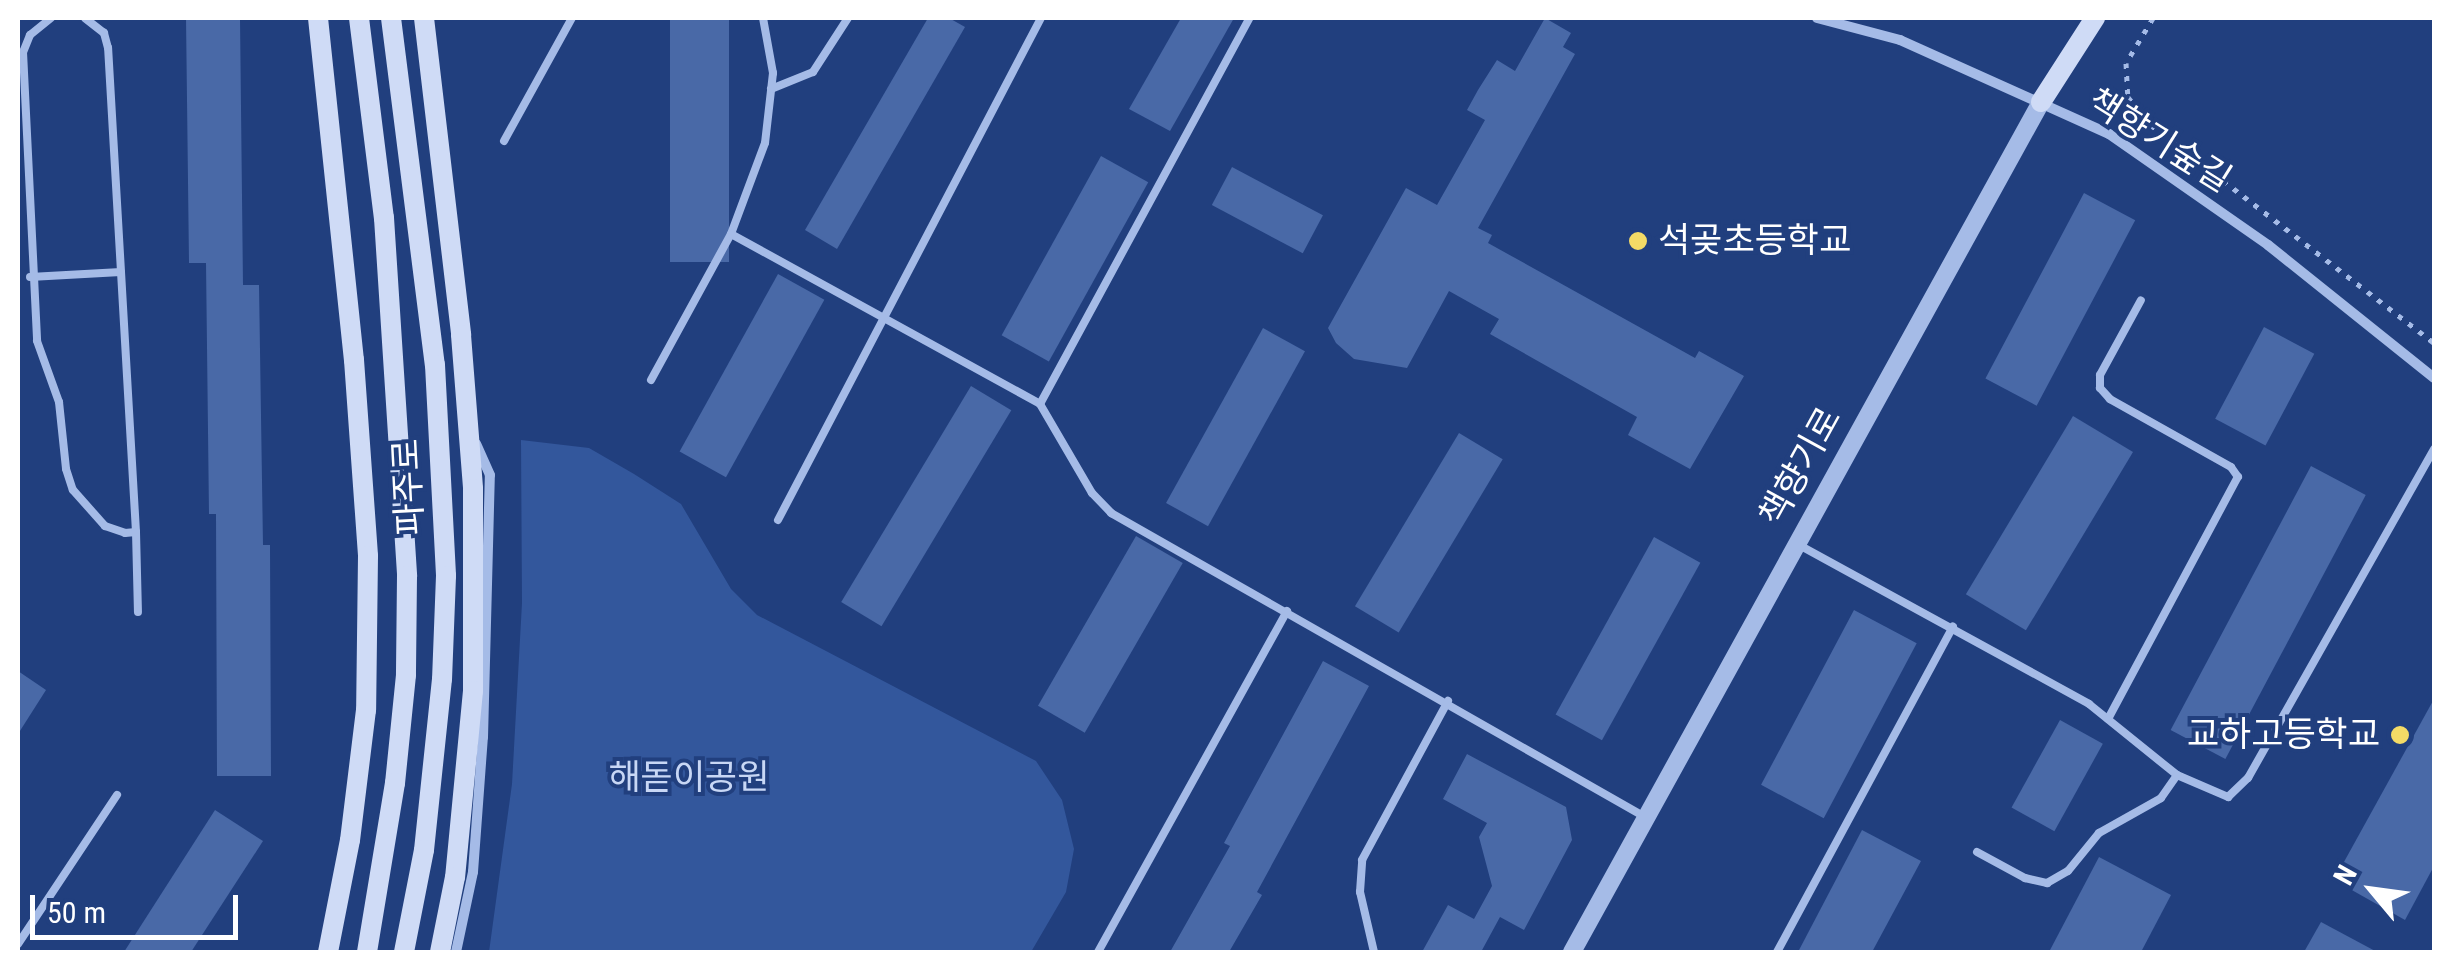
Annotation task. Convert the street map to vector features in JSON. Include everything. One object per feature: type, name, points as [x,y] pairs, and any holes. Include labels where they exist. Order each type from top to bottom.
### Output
[{"type":"main road","points":[[318,18],[354,360],[368,556],[366,710],[350,840],[328,952]]},
{"type":"main road","name":"파주로","points":[[360,18],[384,218],[407,576],[406,675],[395,783],[367,952]]},
{"type":"main road","name":"파주로","points":[[391,18],[435,365],[446,576],[442,678],[424,850],[404,952]]},
{"type":"main road","points":[[424,18],[468,427],[473,691],[454,877],[440,952]]},
{"type":"main road","name":"책향기로","points":[[2041,102],[2095,18]]},
{"type":"street","name":"책향기숲길","points":[[1817,18],[1900,40],[2110,134],[2268,244],[2434,378]]},
{"type":"street","name":"책향기로","points":[[1572,952],[2041,102]]},
{"type":"street","points":[[456,952],[473,872],[488,571],[490,475],[468,427]]},
{"type":"lane","points":[[51,18],[30,35],[23,52],[30,276],[36,340],[59,402],[66,469],[74,490],[105,526],[136,532]]},
{"type":"lane","points":[[86,18],[104,33],[108,48],[138,612]]},
{"type":"lane","points":[[504,141],[572,18]]},
{"type":"lane","points":[[650,380],[730,234],[765,142],[773,73],[763,18]]},
{"type":"lane","points":[[771,89],[813,72],[848,18]]},
{"type":"lane","points":[[778,520],[1042,18]]},
{"type":"lane","points":[[1040,404],[1250,18]]},
{"type":"lane","points":[[730,234],[1040,404],[1092,493],[1111,512],[1448,701],[1645,817]]},
{"type":"lane","points":[[30,276],[121,272]]},
{"type":"lane","points":[[2108,719],[2238,476],[2231,467],[2110,399],[2100,388],[2100,374],[2141,300]]},
{"type":"lane","points":[[1796,543],[1953,627],[2108,719],[2177,774],[2228,797],[2248,778],[2434,449]]},
{"type":"lane","points":[[1098,952],[1287,611]]},
{"type":"lane","points":[[1777,952],[1953,627]]},
{"type":"lane","points":[[1374,952],[1360,892],[1362,860],[1448,701]]},
{"type":"lane","points":[[1977,852],[2024,878],[2047,883],[2068,871],[2099,833],[2161,798],[2177,774]]},
{"type":"lane","points":[[18,944],[117,795]]},
{"type":"path","points":[[2153,18],[2126,63],[2128,97],[2152,125],[2434,343]]},
{"type":"green space","name":"해돋이공원","points":[[521,440],[589,448],[634,474],[681,504],[731,589],[757,615],[1036,761],[1062,800],[1074,849],[1066,892],[1031,952],[489,952],[512,784],[522,603]]},
{"type":"building","points":[[186,18],[240,18],[243,285],[259,285],[263,545],[270,545],[271,776],[217,776],[216,514],[209,514],[206,263],[189,263]]},
{"type":"building","points":[[670,18],[729,18],[729,262],[670,262]]},
{"type":"building","points":[[928,18],[949,18],[965,27],[837,249],[805,230]]},
{"type":"building","points":[[1181,18],[1234,18],[1170,131],[1129,109]]},
{"type":"building","points":[[1545,18],[1571,33],[1563,47],[1575,54],[1478,228],[1492,235],[1488,243],[1695,358],[1699,351],[1744,376],[1690,469],[1628,435],[1637,417],[1490,334],[1499,319],[1449,291],[1407,368],[1354,359],[1336,343],[1328,328],[1406,188],[1437,205],[1485,120],[1467,110],[1478,90],[1497,60],[1515,71]]},
{"type":"building","points":[[1101,156],[1148,182],[1049,361],[1002,335]]},
{"type":"building","points":[[1232,167],[1323,215],[1303,253],[1212,205]]},
{"type":"building","points":[[2084,193],[2135,220],[2037,406],[1985,378]]},
{"type":"building","points":[[778,274],[824,300],[726,477],[680,452]]},
{"type":"building","points":[[2264,327],[2314,354],[2266,446],[2215,419]]},
{"type":"building","points":[[1263,328],[1305,351],[1208,526],[1166,503]]},
{"type":"building","points":[[971,386],[1011,410],[881,626],[841,602]]},
{"type":"building","points":[[2073,416],[2133,452],[2026,630],[1966,594]]},
{"type":"building","points":[[1459,433],[1503,459],[1399,632],[1355,606]]},
{"type":"building","points":[[2311,466],[2366,495],[2225,759],[2171,730]]},
{"type":"building","points":[[1136,536],[1183,563],[1085,733],[1038,706]]},
{"type":"building","points":[[1654,537],[1700,563],[1602,740],[1556,715]]},
{"type":"building","points":[[1854,610],[1917,643],[1824,818],[1761,785]]},
{"type":"building","points":[[1323,661],[1369,686],[1257,892],[1262,895],[1229,952],[1170,952],[1230,846],[1224,843]]},
{"type":"building","points":[[18,671],[46,690],[18,734]]},
{"type":"building","points":[[2434,699],[2434,866],[2405,920],[2334,880]]},
{"type":"building","points":[[2060,720],[2103,744],[2054,831],[2012,807]]},
{"type":"building","points":[[1467,754],[1566,807],[1572,840],[1524,930],[1500,917],[1481,952],[1422,952],[1448,905],[1474,919],[1492,886],[1479,837],[1487,823],[1443,799]]},
{"type":"building","points":[[215,810],[263,841],[191,952],[124,952]]},
{"type":"building","points":[[1862,830],[1921,861],[1872,952],[1798,952]]},
{"type":"building","points":[[2099,857],[2171,895],[2141,952],[2049,952]]},
{"type":"building","points":[[2321,922],[2377,952],[2304,952]]},
{"type":"place","name":"석곶초등학교","points":[[1638,241]]},
{"type":"place","name":"교하고등학교","points":[[2400,735]]}]
